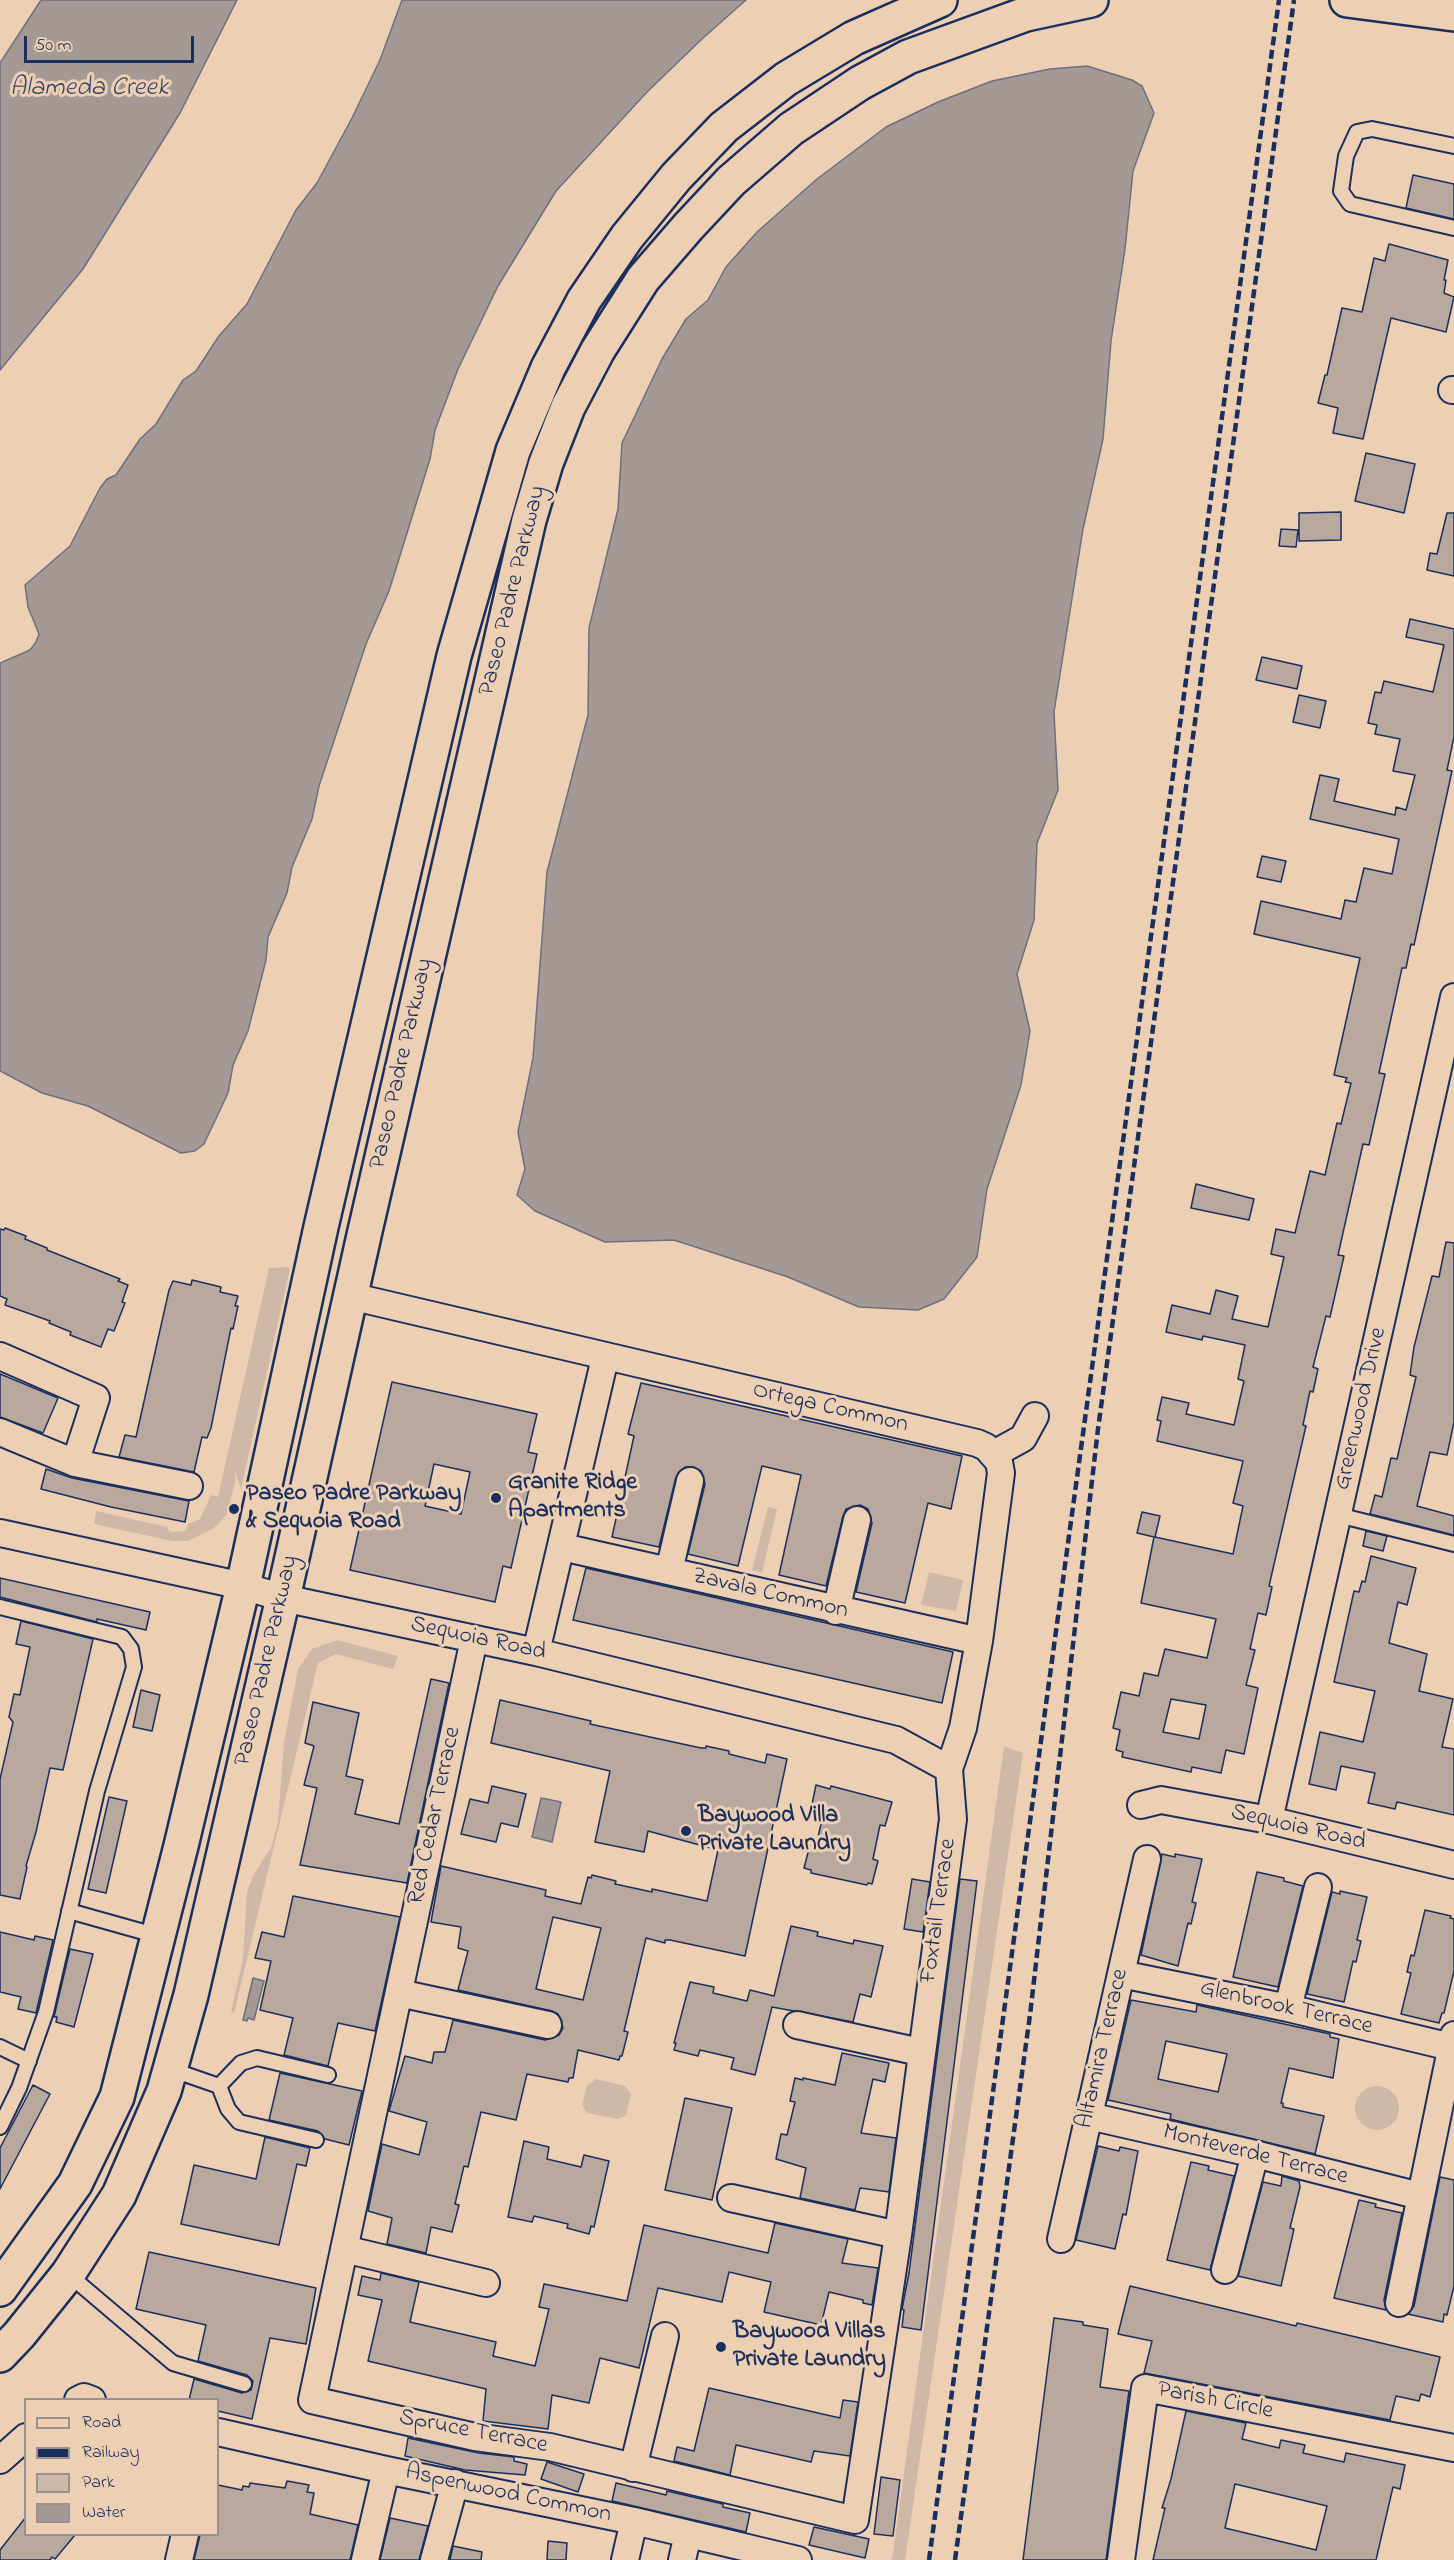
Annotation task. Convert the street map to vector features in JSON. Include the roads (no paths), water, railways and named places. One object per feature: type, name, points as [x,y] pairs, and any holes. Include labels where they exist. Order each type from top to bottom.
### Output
[{"type":"main road","name":"Paseo Padre Parkway","points":[[0,2289],[75,2184],[117,2097],[243,1586],[321,1227],[454,656],[513,451],[549,368],[584,300],[627,237],[676,177],[724,127],[786,79],[854,38],[940,0]]},
{"type":"main road","name":"Paseo Padre Parkway","points":[[0,2355],[68,2274],[119,2195],[164,2091],[191,1995],[284,1598],[350,1296],[529,520],[546,463],[568,407],[598,350],[643,279],[731,181],[791,129],[860,83],[908,57],[1026,14],[1091,0]]},
{"type":"main road","points":[[1347,0],[1454,14]]},
{"type":"street","name":"Greenwood Drive","points":[[1269,1820],[1454,997]]},
{"type":"street","name":"Ortega Common","points":[[350,1296],[605,1358],[977,1443],[994,1454]]},
{"type":"street","points":[[0,1356],[96,1398],[75,1463]]},
{"type":"street","points":[[536,1652],[605,1358]]},
{"type":"street","points":[[949,1769],[963,1728],[979,1641],[1001,1473],[999,1462],[994,1454],[1023,1438],[1035,1416]]},
{"type":"street","points":[[0,1432],[75,1463],[189,1486]]},
{"type":"street","points":[[669,1571],[690,1481]]},
{"type":"street","points":[[836,1611],[857,1520]]},
{"type":"street","name":"Sequoia Road","points":[[0,1533],[243,1586],[284,1598],[536,1652],[896,1740],[949,1769]]},
{"type":"street","name":"Zavala Common","points":[[562,1547],[836,1611],[979,1641]]},
{"type":"street","name":"Red Cedar Terrace","points":[[312,2400],[474,1639]]},
{"type":"street","name":"Foxtail Terrace","points":[[855,2520],[898,2235],[920,2052],[953,1819],[949,1769]]},
{"type":"street","name":"Sequoia Road","points":[[1142,1804],[1161,1800],[1269,1820],[1454,1865]]},
{"type":"street","name":"Altamira Terrace","points":[[1061,2239],[1148,1859]]},
{"type":"street","points":[[1288,2008],[1318,1887]]},
{"type":"street","name":"Glenbrook Terrace","points":[[1121,1974],[1453,2041]]},
{"type":"street","points":[[399,1993],[548,2025]]},
{"type":"street","points":[[797,2025],[920,2052]]},
{"type":"street","points":[[1400,2303],[1420,2196],[1449,2121],[1453,2041]]},
{"type":"street","name":"Monteverde Terrace","points":[[1089,2116],[1255,2154],[1420,2196]]},
{"type":"street","points":[[1225,2270],[1255,2154]]},
{"type":"street","points":[[731,2198],[898,2235]]},
{"type":"street","points":[[344,2249],[486,2283]]},
{"type":"street","points":[[633,2468],[665,2336]]},
{"type":"street","name":"Parish Circle","points":[[1121,2560],[1145,2388],[1454,2448]]},
{"type":"street","name":"Spruce Terrace","points":[[312,2400],[474,2437],[550,2447],[855,2520]]},
{"type":"street","name":"Aspenwood Common","points":[[219,2432],[386,2470],[634,2521],[798,2560]]},
{"type":"street","points":[[0,2460],[24,2439]]},
{"type":"street","points":[[366,2560],[386,2470]]},
{"type":"street","points":[[434,2560],[455,2483]]},
{"type":"street","points":[[625,2560],[634,2521]]},
{"type":"street","points":[[682,2560],[688,2534]]},
{"type":"street","points":[[179,2560],[185,2536]]},
{"type":"lane","points":[[1454,146],[1372,129],[1356,132],[1346,156],[1341,191],[1350,204],[1454,228]]},
{"type":"lane","points":[[1338,1515],[1454,1544]]},
{"type":"lane","points":[[0,1607],[122,1637],[131,1649],[134,1667],[97,1791],[46,2012],[20,2088],[0,2127]]},
{"type":"lane","points":[[69,1911],[158,1936]]},
{"type":"lane","points":[[0,2047],[29,2061]]},
{"type":"lane","points":[[219,2086],[241,2063],[257,2058],[328,2075]]},
{"type":"lane","points":[[170,2069],[219,2086],[228,2109],[239,2122],[316,2140]]},
{"type":"lane","points":[[68,2274],[173,2363],[244,2384]]},
{"type":"water","name":"Alameda Creek","points":[[41,0],[237,0],[180,113],[83,269],[0,370],[0,63]]},
{"type":"water","points":[[402,0],[746,0],[647,92],[556,191],[498,286],[458,369],[435,430],[430,459],[389,591],[366,644],[319,786],[312,819],[292,867],[287,893],[268,937],[266,960],[248,1031],[233,1065],[228,1093],[204,1144],[195,1151],[181,1153],[88,1106],[42,1093],[0,1071],[0,663],[30,650],[39,634],[28,607],[25,585],[70,546],[100,488],[107,479],[116,475],[140,439],[156,424],[183,380],[196,371],[219,336],[247,304],[296,210],[317,183],[352,118],[380,60]]},
{"type":"water","points":[[1087,66],[1132,80],[1142,86],[1154,113],[1133,171],[1125,249],[1111,341],[1103,439],[1083,529],[1054,712],[1058,790],[1037,843],[1034,920],[1017,974],[1030,1031],[1021,1085],[987,1189],[977,1257],[944,1299],[918,1310],[859,1307],[788,1277],[674,1240],[605,1242],[535,1211],[517,1195],[525,1169],[518,1132],[533,1058],[547,872],[588,715],[589,628],[618,509],[622,443],[662,359],[686,319],[708,300],[726,267],[757,232],[817,179],[886,127],[938,102],[992,81],[1050,69]]},
{"type":"water","points":[[541,1798],[561,1802],[552,1842],[532,1837]]},
{"type":"water","points":[[253,1978],[264,1981],[254,2020],[248,2018],[247,2021],[243,2020]]},
{"type":"railway","points":[[929,2560],[1279,0]]},
{"type":"railway","points":[[955,2560],[1030,2015],[1098,1429],[1294,0]]},
{"type":"place","name":"Granite Ridge Apartments","points":[[496,1498]]},
{"type":"place","name":"Paseo Padre Parkway & Sequoia Road","points":[[234,1509]]},
{"type":"place","name":"Baywood Villa Private Laundry","points":[[686,1831]]},
{"type":"place","name":"Baywood Villas Private Laundry","points":[[721,2347]]}]
